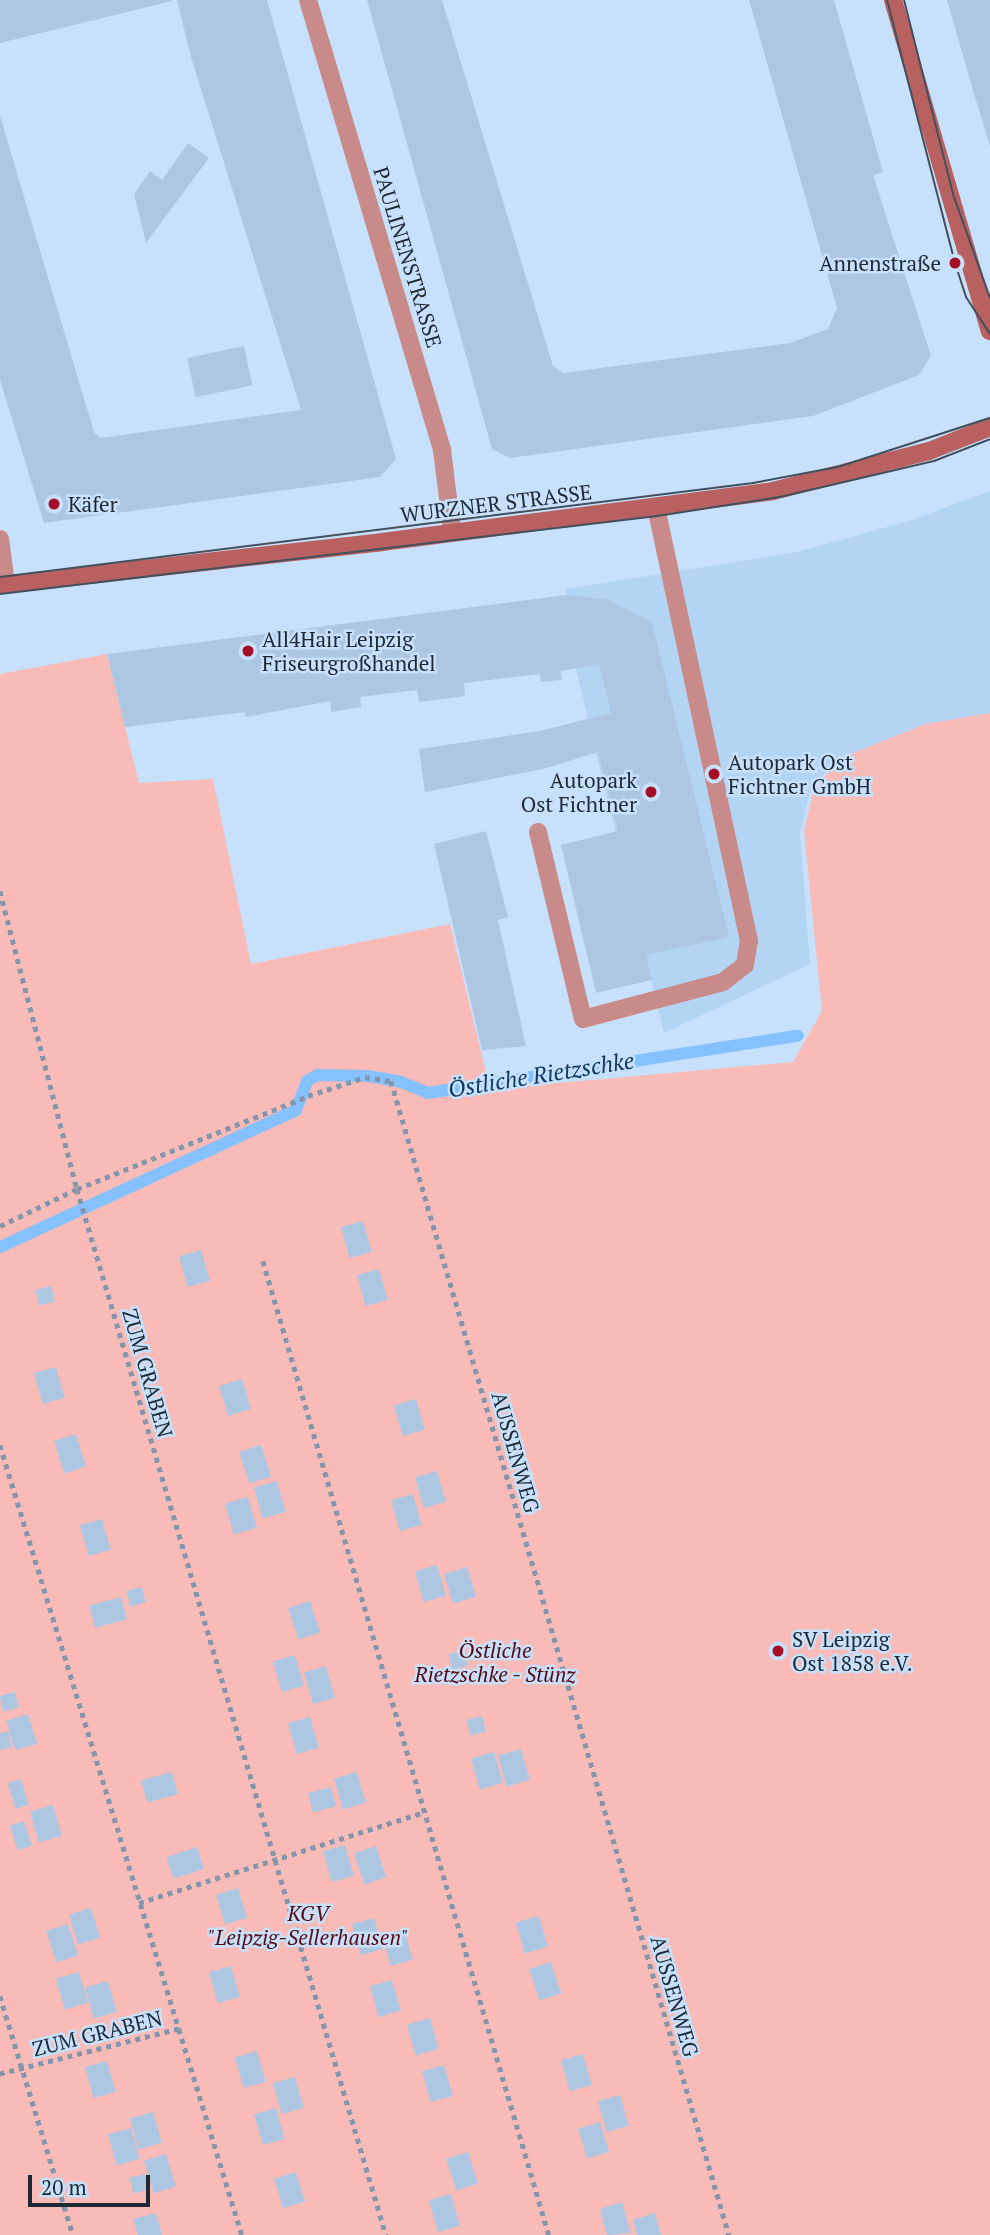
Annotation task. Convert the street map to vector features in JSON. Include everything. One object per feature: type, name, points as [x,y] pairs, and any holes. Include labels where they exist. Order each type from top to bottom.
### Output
[{"type":"main road","points":[[893,0],[990,331]]},
{"type":"main road","name":"WURZNER STRASSE","points":[[3,584],[773,491],[929,451],[990,428]]},
{"type":"street","name":"PAULINENSTRASSE","points":[[308,0],[442,450],[452,530]]},
{"type":"street","points":[[538,832],[583,1019],[723,982],[745,965],[749,941],[656,507]]},
{"type":"street","points":[[0,539],[3,584]]},
{"type":"path","name":"ZUM GRABEN","points":[[0,891],[80,1200],[386,2235]]},
{"type":"path","name":"AUSSENWEG","points":[[0,1226],[77,1189],[309,1096],[365,1077],[391,1081],[729,2235]]},
{"type":"path","points":[[263,1261],[549,2235]]},
{"type":"path","name":"ZUM GRABEN","points":[[0,1445],[179,2029],[0,2074]]},
{"type":"path","points":[[139,1903],[425,1812]]},
{"type":"path","points":[[0,1996],[73,2235]]},
{"type":"path","points":[[179,2029],[242,2235]]},
{"type":"shaded area","name":"Autopark Ost Fichtner GmbH","points":[[990,491],[990,713],[925,724],[838,759],[811,789],[800,832],[810,964],[664,1033],[576,669],[566,589],[797,552],[912,520]]},
{"type":"green space","name":"Östliche Rietzschke - Stünz","points":[[107,654],[139,783],[213,779],[251,964],[450,924],[490,1089],[793,1062],[822,1011],[804,831],[814,788],[841,758],[925,724],[990,713],[990,2235],[0,2235],[0,674]]},
{"type":"building","points":[[0,0],[172,0],[172,1],[0,43]]},
{"type":"building","points":[[177,0],[267,0],[396,459],[380,477],[44,523],[0,380],[0,116],[94,432],[100,438],[301,410],[191,57]]},
{"type":"building","points":[[367,0],[442,0],[553,366],[563,373],[790,343],[828,329],[837,308],[749,0],[834,0],[883,172],[873,175],[931,356],[919,375],[813,416],[510,458],[492,449]]},
{"type":"building","points":[[947,0],[990,0],[990,146],[975,97]]},
{"type":"building","points":[[188,143],[209,158],[146,243],[134,194],[150,171],[162,180]]},
{"type":"building","points":[[244,346],[252,385],[196,397],[187,358]]},
{"type":"building","points":[[567,595],[606,599],[652,622],[729,937],[646,955],[652,980],[596,993],[561,845],[618,831],[598,752],[543,769],[425,792],[419,749],[540,731],[611,713],[599,664],[561,671],[562,680],[541,682],[540,674],[464,683],[465,696],[419,702],[417,690],[360,697],[361,707],[331,712],[330,701],[246,717],[245,712],[125,727],[107,654]]},
{"type":"building","points":[[486,831],[508,917],[498,920],[526,1046],[482,1050],[434,844]]},
{"type":"building","points":[[363,1221],[372,1252],[350,1258],[341,1227]]},
{"type":"building","points":[[201,1250],[210,1281],[188,1287],[179,1256]]},
{"type":"building","points":[[379,1269],[388,1300],[366,1306],[357,1275]]},
{"type":"building","points":[[51,1286],[55,1302],[39,1305],[35,1290]]},
{"type":"building","points":[[56,1367],[65,1398],[43,1404],[34,1373]]},
{"type":"building","points":[[242,1379],[251,1409],[228,1416],[219,1386]]},
{"type":"building","points":[[416,1399],[425,1430],[403,1436],[394,1405]]},
{"type":"building","points":[[76,1434],[86,1467],[64,1473],[54,1441]]},
{"type":"building","points":[[261,1445],[271,1476],[249,1483],[239,1452]]},
{"type":"building","points":[[437,1471],[446,1502],[424,1508],[415,1477]]},
{"type":"building","points":[[277,1481],[286,1512],[263,1518],[254,1488]]},
{"type":"building","points":[[413,1494],[422,1525],[400,1531],[391,1500]]},
{"type":"building","points":[[248,1497],[257,1528],[234,1534],[225,1504]]},
{"type":"building","points":[[102,1519],[111,1550],[89,1556],[80,1525]]},
{"type":"building","points":[[437,1565],[446,1596],[424,1602],[415,1571]]},
{"type":"building","points":[[467,1567],[476,1597],[453,1604],[444,1574]]},
{"type":"building","points":[[142,1587],[146,1603],[130,1606],[126,1591]]},
{"type":"building","points":[[121,1597],[127,1619],[95,1628],[89,1606]]},
{"type":"building","points":[[310,1601],[320,1632],[298,1639],[288,1608]]},
{"type":"building","points":[[464,1650],[468,1666],[452,1669],[448,1654]]},
{"type":"building","points":[[295,1655],[304,1686],[282,1692],[273,1661]]},
{"type":"building","points":[[326,1666],[335,1698],[313,1704],[304,1672]]},
{"type":"building","points":[[15,1692],[19,1708],[3,1711],[0,1696]]},
{"type":"building","points":[[28,1714],[37,1744],[15,1750],[6,1721]]},
{"type":"building","points":[[482,1716],[486,1732],[470,1735],[466,1720]]},
{"type":"building","points":[[310,1717],[319,1748],[297,1754],[288,1723]]},
{"type":"building","points":[[8,1731],[12,1747],[0,1750],[0,1733]]},
{"type":"building","points":[[521,1749],[530,1780],[507,1786],[498,1756]]},
{"type":"building","points":[[494,1752],[503,1783],[480,1789],[471,1759]]},
{"type":"building","points":[[172,1772],[178,1794],[147,1802],[141,1780]]},
{"type":"building","points":[[357,1772],[366,1803],[343,1809],[334,1779]]},
{"type":"building","points":[[21,1779],[29,1805],[16,1809],[8,1783]]},
{"type":"building","points":[[331,1787],[336,1806],[313,1813],[308,1793]]},
{"type":"building","points":[[53,1805],[62,1836],[39,1842],[30,1812]]},
{"type":"building","points":[[24,1821],[32,1846],[18,1850],[10,1826]]},
{"type":"building","points":[[345,1845],[354,1876],[332,1882],[323,1851]]},
{"type":"building","points":[[376,1846],[386,1877],[364,1884],[354,1853]]},
{"type":"building","points":[[197,1847],[204,1869],[174,1879],[167,1857]]},
{"type":"building","points":[[238,1888],[247,1918],[225,1924],[216,1895]]},
{"type":"building","points":[[91,1908],[100,1938],[78,1944],[69,1915]]},
{"type":"building","points":[[539,1916],[548,1947],[525,1953],[516,1923]]},
{"type":"building","points":[[374,1918],[383,1949],[361,1955],[352,1924]]},
{"type":"building","points":[[68,1924],[78,1955],[56,1962],[46,1931]]},
{"type":"building","points":[[404,1929],[413,1960],[391,1966],[382,1935]]},
{"type":"building","points":[[551,1962],[561,1993],[539,2000],[529,1969]]},
{"type":"building","points":[[231,1966],[240,1997],[218,2003],[209,1972]]},
{"type":"building","points":[[79,1972],[88,2003],[65,2009],[56,1979]]},
{"type":"building","points":[[392,1980],[401,2011],[379,2017],[370,1986]]},
{"type":"building","points":[[108,1981],[117,2012],[94,2018],[85,1988]]},
{"type":"building","points":[[430,2018],[439,2049],[416,2055],[407,2025]]},
{"type":"building","points":[[257,2051],[266,2082],[244,2088],[235,2057]]},
{"type":"building","points":[[583,2054],[592,2085],[570,2091],[561,2060]]},
{"type":"building","points":[[107,2061],[116,2092],[94,2098],[85,2067]]},
{"type":"building","points":[[444,2065],[453,2096],[431,2102],[422,2071]]},
{"type":"building","points":[[295,2077],[304,2108],[282,2114],[273,2083]]},
{"type":"building","points":[[620,2095],[629,2126],[607,2132],[598,2101]]},
{"type":"building","points":[[276,2108],[285,2139],[263,2145],[254,2114]]},
{"type":"building","points":[[153,2112],[162,2143],[139,2149],[130,2119]]},
{"type":"building","points":[[600,2122],[609,2152],[587,2158],[578,2129]]},
{"type":"building","points":[[131,2128],[140,2159],[117,2165],[108,2135]]},
{"type":"building","points":[[468,2152],[478,2183],[456,2190],[446,2159]]},
{"type":"building","points":[[166,2154],[176,2187],[154,2193],[144,2161]]},
{"type":"building","points":[[296,2172],[305,2202],[283,2208],[274,2179]]},
{"type":"building","points":[[145,2174],[149,2190],[133,2193],[129,2178]]},
{"type":"building","points":[[451,2194],[460,2226],[438,2232],[429,2200]]},
{"type":"building","points":[[622,2202],[631,2233],[607,2235],[600,2209]]},
{"type":"building","points":[[156,2213],[162,2235],[138,2235],[133,2219]]},
{"type":"building","points":[[655,2213],[661,2235],[637,2235],[633,2220]]},
{"type":"waterway","name":"Östliche Rietzschke","points":[[0,1247],[296,1110],[307,1081],[318,1075],[368,1076],[401,1082],[428,1093],[798,1036]]},
{"type":"tram line","points":[[887,0],[955,263],[966,297],[990,334]]},
{"type":"tram line","points":[[904,0],[953,194],[990,298]]},
{"type":"tram line","points":[[0,577],[753,483],[838,467],[990,418]]},
{"type":"tram line","points":[[0,594],[657,516],[780,497],[934,461],[990,439]]},
{"type":"place","name":"Annenstraße","points":[[955,263]]},
{"type":"place","name":"Käfer","points":[[54,504]]},
{"type":"place","name":"All4Hair Leipzig Friseurgroßhandel","points":[[248,651]]},
{"type":"place","name":"Autopark Ost Fichtner GmbH","points":[[714,774]]},
{"type":"place","name":"Autopark Ost Fichtner","points":[[651,792]]},
{"type":"place","name":"SV Leipzig Ost 1858 e.V.","points":[[778,1651]]},
{"type":"park label","name":"KGV \"Leipzig-Sellerhausen\"","points":[[308,1925]]}]
